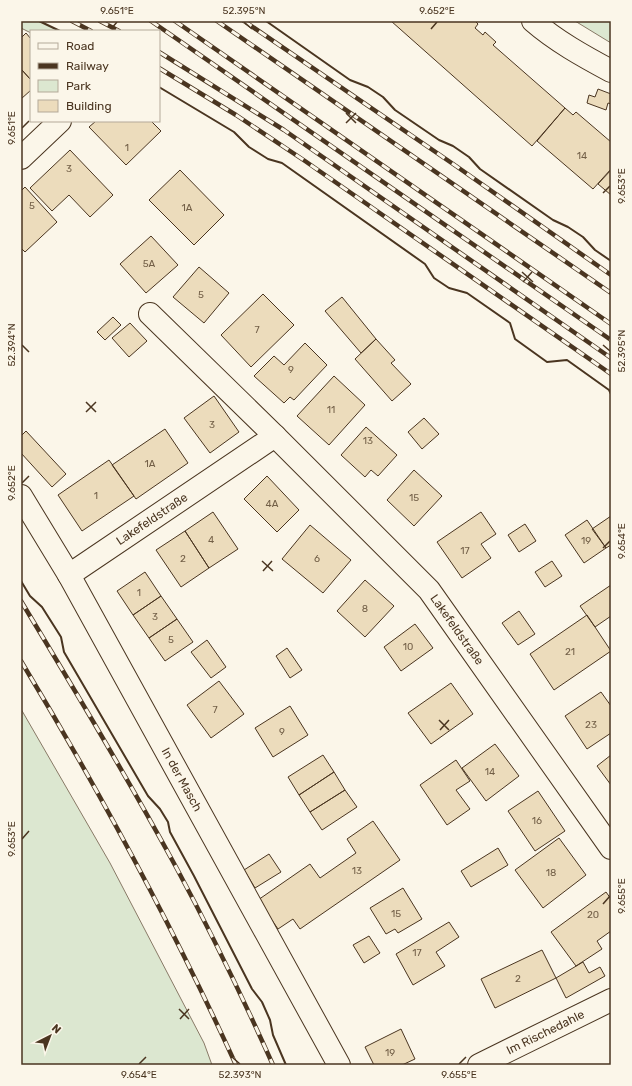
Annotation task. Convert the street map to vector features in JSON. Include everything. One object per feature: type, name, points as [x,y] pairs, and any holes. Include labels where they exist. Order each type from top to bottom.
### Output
[{"type":"street","points":[[533,21],[548,34],[586,58],[611,71]]},
{"type":"street","points":[[21,158],[59,122]]},
{"type":"street","name":"Lakefeldstraße","points":[[150,314],[429,590],[611,848]]},
{"type":"street","name":"Lakefeldstraße","points":[[69,575],[275,436]]},
{"type":"street","name":"In der Masch","points":[[21,496],[69,575],[339,1065]]},
{"type":"street","name":"Im Rischedahle","points":[[479,1065],[611,1000]]},
{"type":"green space","points":[[21,21],[39,21],[58,30],[30,30],[30,32],[21,28]]},
{"type":"green space","points":[[575,21],[611,21],[611,43]]},
{"type":"green space","points":[[21,709],[110,863],[204,1043],[212,1065],[21,1065]]},
{"type":"building","points":[[391,21],[475,21],[478,24],[475,28],[483,35],[485,32],[496,42],[493,45],[565,108],[532,146]]},
{"type":"building","points":[[26,33],[30,38],[30,79],[21,69],[21,38]]},
{"type":"building","points":[[21,69],[30,79],[30,91],[21,99]]},
{"type":"building","points":[[598,89],[611,94],[611,104],[608,103],[606,110],[587,103],[589,95],[595,97]]},
{"type":"building","points":[[565,108],[573,115],[576,112],[611,142],[611,169],[593,189],[537,141]]},
{"type":"building","points":[[95,122],[152,122],[161,131],[126,165],[89,127]]},
{"type":"building","points":[[70,150],[113,195],[90,217],[69,195],[52,211],[30,188]]},
{"type":"building","points":[[180,170],[224,215],[194,245],[149,200]]},
{"type":"building","points":[[611,170],[611,195],[598,184]]},
{"type":"building","points":[[25,187],[57,222],[25,252],[21,248],[21,191]]},
{"type":"building","points":[[151,236],[178,265],[146,293],[120,264]]},
{"type":"building","points":[[199,267],[229,293],[204,323],[173,297]]},
{"type":"building","points":[[263,294],[294,325],[251,367],[221,335]]},
{"type":"building","points":[[342,297],[376,339],[361,353],[325,311]]},
{"type":"building","points":[[113,317],[121,325],[105,340],[97,332]]},
{"type":"building","points":[[130,323],[147,341],[129,357],[112,338]]},
{"type":"building","points":[[376,339],[395,360],[391,363],[411,384],[392,401],[355,359]]},
{"type":"building","points":[[305,343],[327,365],[294,400],[290,397],[284,403],[254,376],[274,356],[284,365]]},
{"type":"building","points":[[334,376],[365,405],[329,445],[297,416]]},
{"type":"building","points":[[214,396],[239,432],[210,453],[184,418]]},
{"type":"building","points":[[424,418],[439,434],[422,449],[408,432]]},
{"type":"building","points":[[366,427],[397,455],[378,476],[371,470],[365,477],[341,455]]},
{"type":"building","points":[[165,429],[188,463],[136,499],[112,465]]},
{"type":"building","points":[[26,431],[66,474],[52,487],[21,453],[21,436]]},
{"type":"building","points":[[109,460],[134,496],[82,531],[58,495]]},
{"type":"building","points":[[414,470],[442,496],[414,526],[387,500]]},
{"type":"building","points":[[267,476],[299,510],[277,532],[244,499]]},
{"type":"building","points":[[213,512],[238,549],[209,568],[185,531]]},
{"type":"building","points":[[481,512],[496,534],[481,544],[491,558],[462,578],[437,542]]},
{"type":"building","points":[[611,516],[611,545],[606,548],[592,529]]},
{"type":"building","points":[[587,520],[606,548],[584,563],[565,535]]},
{"type":"building","points":[[525,524],[536,541],[519,552],[508,535]]},
{"type":"building","points":[[310,525],[351,560],[323,593],[282,559]]},
{"type":"building","points":[[185,531],[209,568],[181,587],[156,550]]},
{"type":"building","points":[[552,561],[562,576],[545,587],[535,572]]},
{"type":"building","points":[[145,572],[161,596],[133,615],[117,591]]},
{"type":"building","points":[[365,580],[394,606],[365,637],[337,611]]},
{"type":"building","points":[[611,585],[611,616],[595,627],[580,606]]},
{"type":"building","points":[[161,596],[177,619],[149,638],[133,615]]},
{"type":"building","points":[[519,611],[535,634],[518,645],[502,623]]},
{"type":"building","points":[[587,615],[611,651],[554,690],[530,654]]},
{"type":"building","points":[[177,619],[193,642],[165,661],[149,638]]},
{"type":"building","points":[[415,624],[433,648],[401,671],[384,647]]},
{"type":"building","points":[[207,640],[226,667],[211,678],[191,652]]},
{"type":"building","points":[[287,648],[302,670],[290,678],[276,656]]},
{"type":"building","points":[[219,681],[244,714],[211,738],[187,705]]},
{"type":"building","points":[[451,683],[473,714],[431,744],[408,713]]},
{"type":"building","points":[[601,692],[611,706],[611,733],[587,749],[565,716]]},
{"type":"building","points":[[290,706],[308,735],[273,757],[255,728]]},
{"type":"building","points":[[495,744],[519,776],[486,801],[462,768]]},
{"type":"building","points":[[323,755],[334,772],[299,795],[288,777]]},
{"type":"building","points":[[611,755],[611,785],[597,766]]},
{"type":"building","points":[[456,760],[470,781],[456,790],[470,809],[447,825],[420,785]]},
{"type":"building","points":[[334,772],[345,790],[310,812],[299,795]]},
{"type":"building","points":[[345,790],[357,807],[322,830],[310,812]]},
{"type":"building","points":[[538,791],[565,831],[535,851],[508,811]]},
{"type":"building","points":[[373,821],[400,860],[300,929],[293,919],[278,929],[258,900],[310,864],[320,878],[356,853],[347,839]]},
{"type":"building","points":[[559,838],[586,875],[543,908],[515,870]]},
{"type":"building","points":[[498,848],[508,865],[471,887],[461,871]]},
{"type":"building","points":[[269,854],[281,872],[255,888],[244,870]]},
{"type":"building","points":[[403,888],[422,919],[398,933],[395,929],[386,934],[370,908]]},
{"type":"building","points":[[606,892],[611,899],[611,931],[597,941],[602,949],[576,966],[551,932]]},
{"type":"building","points":[[449,922],[459,937],[436,952],[445,966],[413,985],[396,954]]},
{"type":"building","points":[[369,936],[380,953],[364,963],[353,945]]},
{"type":"building","points":[[542,950],[556,978],[495,1008],[481,979]]},
{"type":"building","points":[[583,962],[589,973],[600,967],[605,976],[566,998],[556,978]]},
{"type":"building","points":[[401,1029],[415,1059],[402,1065],[374,1065],[365,1047]]},
{"type":"railway","points":[[72,21],[89,30]]},
{"type":"railway","points":[[100,21],[117,30]]},
{"type":"railway","points":[[151,21],[611,340]]},
{"type":"railway","points":[[175,21],[611,324]]},
{"type":"railway","points":[[217,21],[611,293]]},
{"type":"railway","points":[[244,21],[456,166],[611,275]]},
{"type":"railway","points":[[160,53],[284,130],[611,358]]},
{"type":"railway","points":[[160,69],[236,115],[305,161],[611,374]]},
{"type":"railway","points":[[21,601],[119,766],[176,867],[202,916],[273,1065]]},
{"type":"railway","points":[[21,661],[79,760],[134,860],[187,962],[236,1065]]},
{"type":"wall","points":[[39,21],[58,30]]},
{"type":"wall","points":[[266,21],[350,80],[368,87],[383,97],[395,110],[439,140],[453,146],[469,157],[480,169],[553,220],[568,227],[583,237],[595,250],[611,261]]},
{"type":"wall","points":[[160,88],[234,132],[249,147],[268,159],[282,163],[425,264],[434,278],[449,288],[467,293],[510,323],[515,339],[547,362],[567,360],[609,390],[611,394]]},
{"type":"wall","points":[[21,581],[30,596],[42,607],[61,637],[64,652],[148,796],[160,809],[168,822],[170,832],[252,989],[262,1002],[270,1020],[273,1035],[286,1065]]}]
